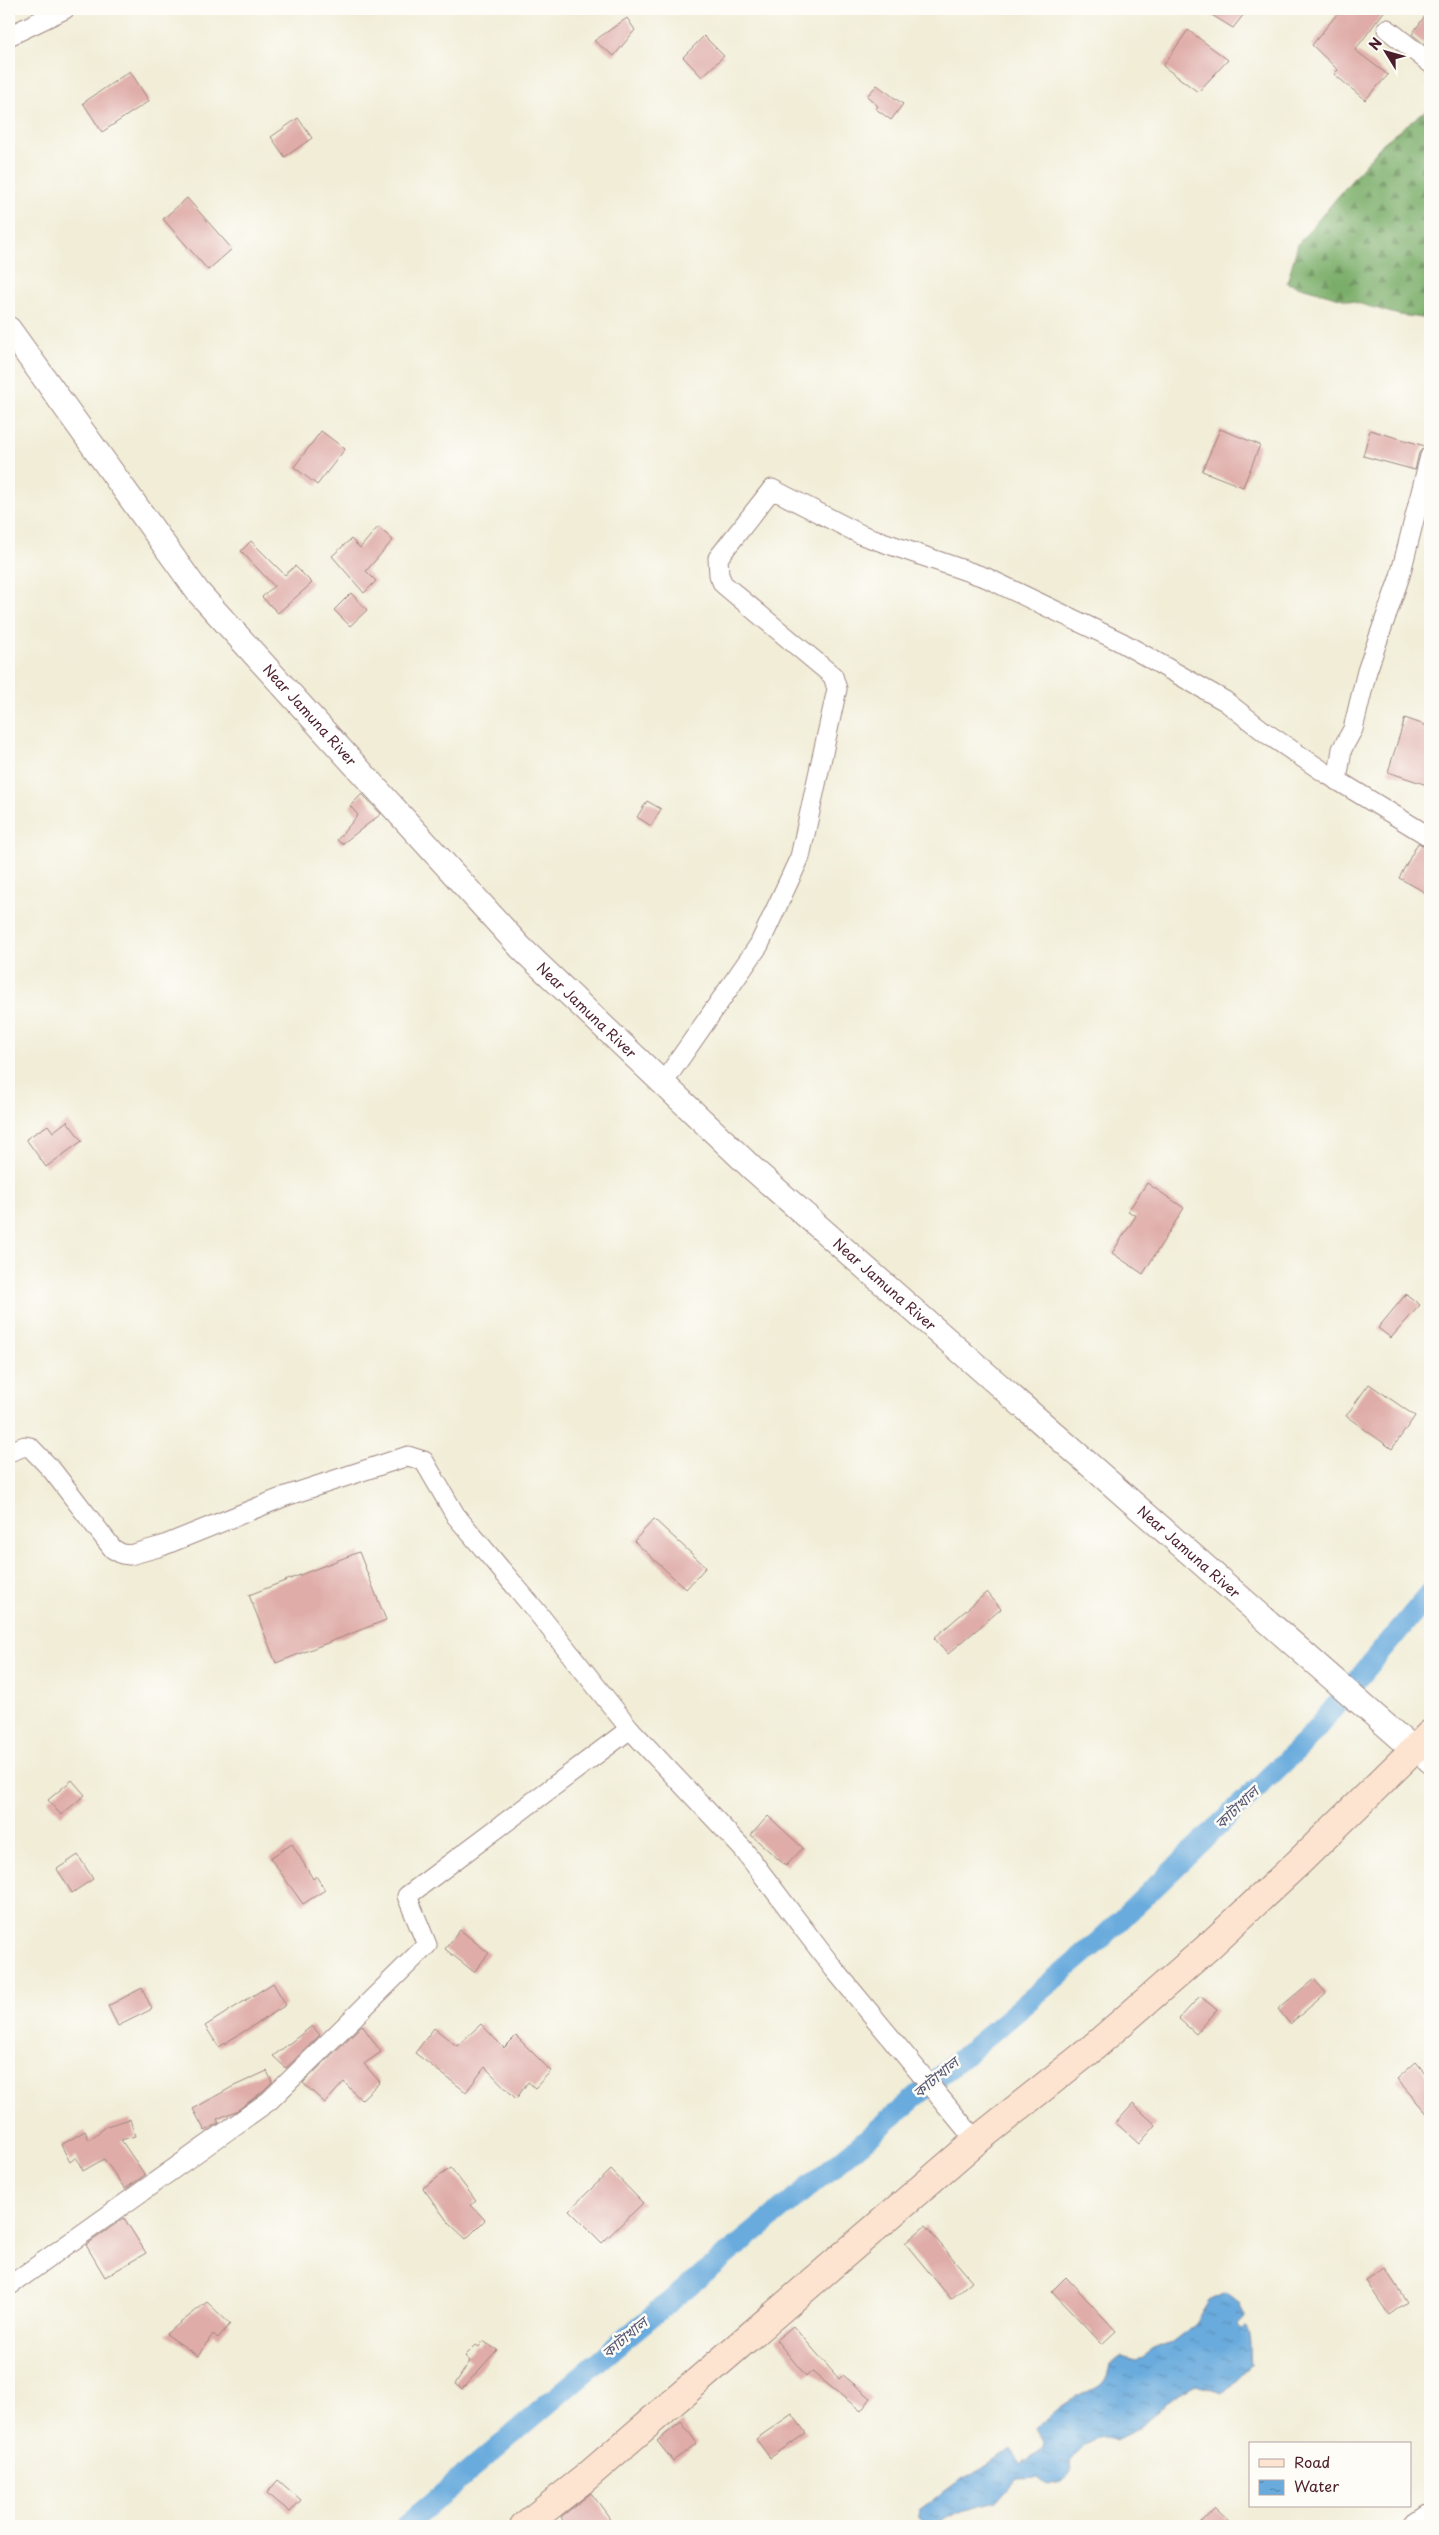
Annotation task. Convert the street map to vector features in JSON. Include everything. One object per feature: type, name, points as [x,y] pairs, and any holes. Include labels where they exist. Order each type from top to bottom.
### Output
[{"type":"main road","points":[[524,2526],[591,2473],[969,2131],[1089,2051],[1207,1948],[1300,1861],[1417,1745]]},
{"type":"street","points":[[9,36],[65,9]]},
{"type":"street","points":[[1388,29],[1430,63]]},
{"type":"street","name":"Near Jamuna River","points":[[9,329],[198,592],[521,948],[753,1169],[1252,1608],[1417,1745]]},
{"type":"street","points":[[1337,781],[1342,749],[1353,729],[1367,671],[1400,576],[1430,456]]},
{"type":"street","points":[[662,1083],[760,944],[800,857],[837,689],[833,676],[723,584],[719,576],[718,558],[769,490],[778,491],[862,535],[987,578],[1121,642],[1225,701],[1266,733],[1337,781],[1430,837]]},
{"type":"street","points":[[9,1452],[24,1446],[30,1447],[52,1470],[113,1549],[122,1554],[130,1555],[162,1546],[286,1496],[408,1456],[419,1458],[428,1465],[456,1516],[537,1612],[630,1729],[743,1849],[834,1969],[969,2131]]},
{"type":"street","points":[[9,2286],[269,2101],[427,1946],[407,1896],[630,1729]]},
{"type":"street","points":[[1411,2526],[1430,2513]]},
{"type":"green space","points":[[1430,107],[1430,319],[1399,315],[1287,283],[1298,244],[1383,143]]},
{"type":"water","points":[[1226,2293],[1240,2304],[1246,2316],[1237,2325],[1241,2329],[1246,2327],[1248,2332],[1251,2365],[1222,2393],[1196,2385],[1173,2397],[1138,2429],[1115,2440],[1097,2437],[1085,2445],[1070,2463],[1071,2473],[1061,2482],[1048,2485],[1038,2477],[1017,2478],[996,2502],[958,2512],[930,2526],[919,2518],[919,2510],[960,2480],[988,2465],[1010,2449],[1020,2464],[1043,2448],[1044,2441],[1037,2429],[1061,2407],[1103,2383],[1110,2364],[1121,2357],[1137,2361],[1154,2349],[1172,2342],[1195,2324],[1209,2301]]},
{"type":"building","points":[[1202,9],[1248,9],[1233,28]]},
{"type":"building","points":[[1341,9],[1386,9],[1355,50],[1388,75],[1365,100],[1334,74],[1338,70],[1312,45]]},
{"type":"building","points":[[1430,9],[1430,36],[1424,44],[1412,34]]},
{"type":"building","points":[[627,18],[635,30],[614,56],[594,41]]},
{"type":"building","points":[[1188,30],[1228,60],[1198,92],[1163,66]]},
{"type":"building","points":[[704,36],[724,56],[702,77],[683,57]]},
{"type":"building","points":[[130,71],[149,101],[102,132],[83,103]]},
{"type":"building","points":[[877,85],[903,104],[891,120],[876,109],[878,106],[867,96]]},
{"type":"building","points":[[298,118],[312,138],[285,157],[271,137]]},
{"type":"building","points":[[187,198],[232,249],[208,270],[163,219]]},
{"type":"building","points":[[1220,429],[1260,445],[1243,487],[1202,471]]},
{"type":"building","points":[[1370,430],[1425,446],[1419,453],[1415,470],[1363,456]]},
{"type":"building","points":[[321,431],[345,449],[317,485],[294,467]]},
{"type":"building","points":[[378,527],[393,540],[366,571],[376,581],[364,593],[332,556],[351,539],[360,548]]},
{"type":"building","points":[[251,541],[285,575],[295,566],[312,583],[278,613],[262,597],[274,586],[241,551]]},
{"type":"building","points":[[351,593],[367,610],[350,626],[334,610]]},
{"type":"building","points":[[1405,718],[1430,727],[1430,786],[1388,772]]},
{"type":"building","points":[[362,794],[381,814],[342,844],[337,840],[358,815],[350,806]]},
{"type":"building","points":[[647,801],[661,809],[651,826],[637,817]]},
{"type":"building","points":[[1418,843],[1430,848],[1430,895],[1399,878]]},
{"type":"building","points":[[67,1121],[82,1141],[46,1167],[26,1139],[48,1125],[53,1132]]},
{"type":"building","points":[[1147,1183],[1184,1208],[1143,1274],[1112,1253],[1136,1216],[1128,1211]]},
{"type":"building","points":[[1406,1294],[1420,1305],[1391,1338],[1378,1328]]},
{"type":"building","points":[[1369,1384],[1415,1416],[1392,1449],[1346,1416]]},
{"type":"building","points":[[654,1519],[706,1567],[686,1589],[634,1541]]},
{"type":"building","points":[[359,1552],[386,1620],[276,1663],[249,1595]]},
{"type":"building","points":[[987,1592],[1001,1609],[948,1654],[934,1638]]},
{"type":"building","points":[[72,1780],[85,1795],[61,1815],[48,1800]]},
{"type":"building","points":[[768,1816],[803,1848],[786,1866],[751,1835]]},
{"type":"building","points":[[292,1844],[313,1879],[316,1876],[325,1890],[303,1904],[270,1858]]},
{"type":"building","points":[[78,1855],[93,1879],[72,1893],[57,1869]]},
{"type":"building","points":[[460,1930],[489,1953],[474,1972],[445,1949]]},
{"type":"building","points":[[1314,1979],[1326,1993],[1290,2024],[1278,2009]]},
{"type":"building","points":[[273,1983],[286,2005],[219,2047],[205,2026]]},
{"type":"building","points":[[142,1988],[152,2009],[118,2026],[108,2006]]},
{"type":"building","points":[[1200,1996],[1217,2010],[1196,2034],[1179,2019]]},
{"type":"building","points":[[481,2024],[504,2048],[516,2036],[551,2071],[535,2088],[528,2082],[516,2099],[485,2067],[466,2092],[415,2053],[434,2028],[457,2046]]},
{"type":"building","points":[[362,2025],[381,2052],[364,2064],[380,2082],[361,2100],[344,2082],[325,2103],[303,2083]]},
{"type":"building","points":[[312,2026],[320,2035],[286,2068],[273,2056]]},
{"type":"building","points":[[1416,2062],[1430,2079],[1430,2117],[1397,2079]]},
{"type":"building","points":[[267,2071],[272,2082],[262,2092],[238,2110],[217,2119],[219,2123],[205,2131],[193,2109],[232,2087]]},
{"type":"building","points":[[1133,2104],[1156,2125],[1139,2144],[1116,2123]]},
{"type":"building","points":[[130,2119],[135,2136],[121,2140],[145,2175],[125,2189],[104,2159],[83,2171],[76,2157],[70,2162],[61,2145],[85,2131],[89,2140],[107,2126]]},
{"type":"building","points":[[451,2168],[476,2201],[471,2205],[485,2220],[466,2239],[448,2222],[423,2188]]},
{"type":"building","points":[[611,2170],[643,2203],[602,2243],[569,2210]]},
{"type":"building","points":[[124,2218],[146,2253],[105,2277],[86,2245]]},
{"type":"building","points":[[925,2226],[972,2281],[951,2299],[905,2243]]},
{"type":"building","points":[[1385,2269],[1407,2302],[1389,2315],[1366,2281]]},
{"type":"building","points":[[1066,2277],[1116,2331],[1102,2344],[1052,2291]]},
{"type":"building","points":[[207,2302],[230,2324],[218,2338],[213,2334],[198,2356],[166,2334]]},
{"type":"building","points":[[793,2326],[839,2379],[843,2375],[871,2398],[861,2411],[811,2371],[806,2376],[776,2340]]},
{"type":"building","points":[[483,2341],[497,2350],[462,2389],[455,2384],[470,2361],[465,2356],[476,2345],[479,2347]]},
{"type":"building","points":[[792,2414],[806,2433],[770,2458],[756,2439]]},
{"type":"building","points":[[681,2422],[697,2443],[673,2461],[657,2441]]},
{"type":"building","points":[[278,2480],[301,2500],[290,2512],[267,2493]]},
{"type":"building","points":[[591,2493],[616,2526],[566,2526],[561,2517]]},
{"type":"building","points":[[1215,2508],[1234,2526],[1198,2526]]},
{"type":"waterway","name":"কাটাখাল","points":[[405,2526],[617,2345],[858,2146],[1099,1941],[1306,1741],[1430,1593]]}]
